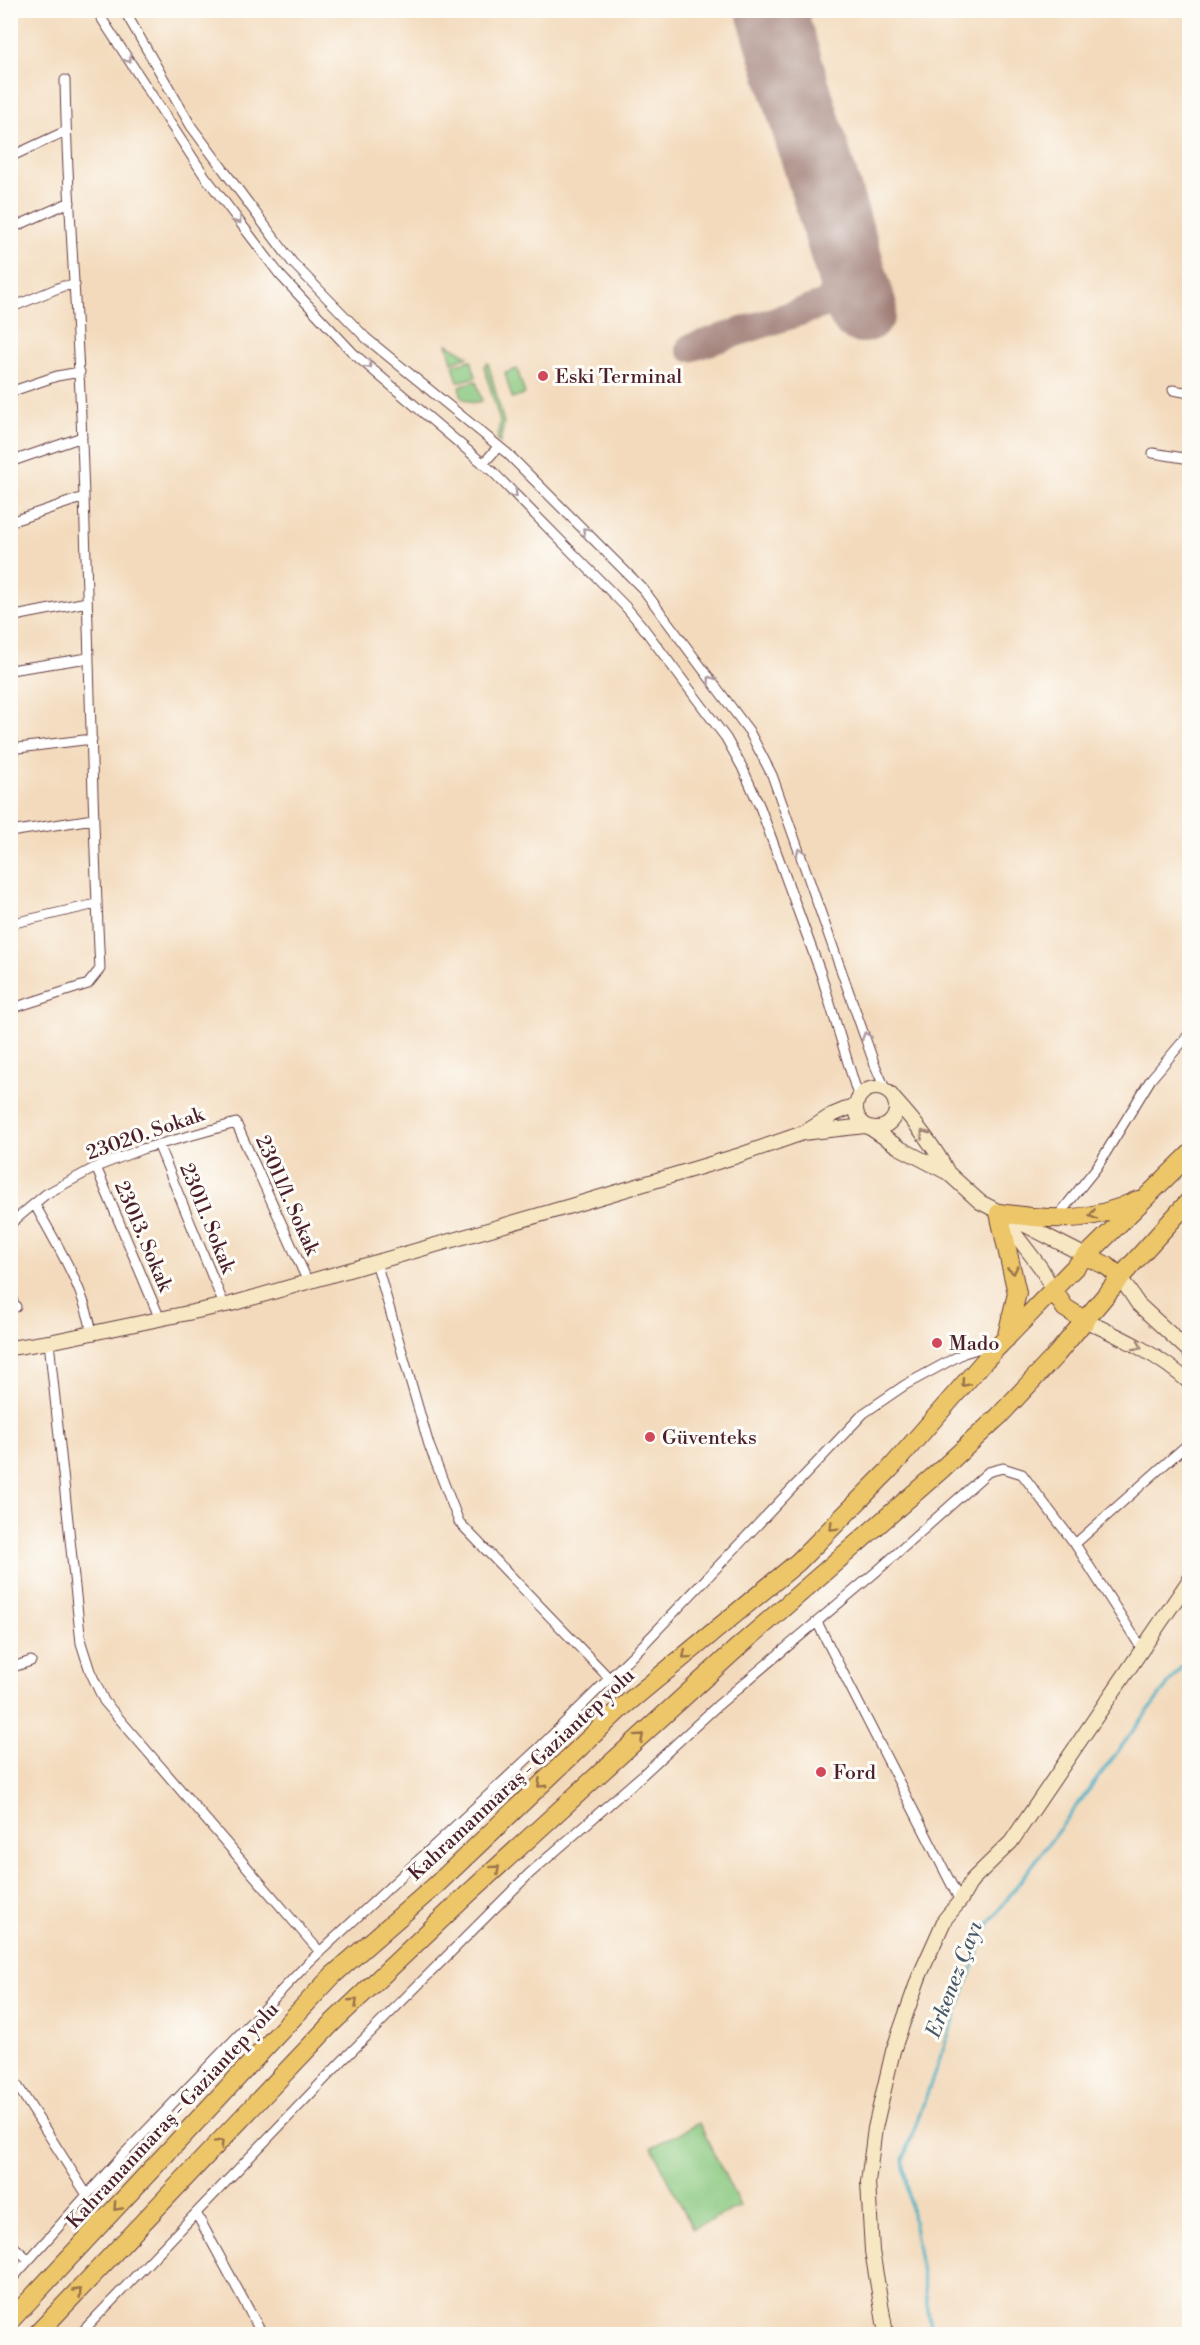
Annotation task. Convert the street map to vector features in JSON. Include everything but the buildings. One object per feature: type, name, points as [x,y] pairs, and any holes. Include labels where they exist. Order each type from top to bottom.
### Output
[{"type":"highway","name":"Kahramanmaraş - Gaziantep yolu","points":[[10,2321],[333,1975],[436,1885],[619,1710],[798,1562],[890,1469],[986,1359],[1071,1271],[1190,1154]]},
{"type":"highway","points":[[1005,1341],[1017,1293],[999,1213],[1055,1219],[1087,1218],[1122,1207],[1148,1195]]},
{"type":"highway","points":[[37,2334],[331,2024],[478,1885],[735,1650],[942,1470],[999,1416],[1086,1321],[1120,1277],[1190,1200]]},
{"type":"highway","points":[[1086,1256],[1107,1266],[1120,1277]]},
{"type":"highway","points":[[1053,1290],[1065,1308],[1086,1321]]},
{"type":"street","points":[[96,10],[204,175],[280,275],[354,354],[483,464],[642,626],[726,738],[742,766],[760,807],[821,974],[857,1102],[858,1117],[900,1148],[948,1173],[980,1202],[1086,1256]]},
{"type":"street","points":[[10,1348],[49,1342],[224,1305],[574,1206],[737,1156],[803,1133],[868,1126],[883,1128],[889,1124],[896,1112],[874,1063],[772,775],[748,731],[643,589],[554,498],[498,447],[366,338],[292,262],[191,126],[124,10]]},
{"type":"street","points":[[10,1009],[88,984],[100,969],[93,819],[80,372],[65,80]]},
{"type":"street","points":[[10,157],[66,131]]},
{"type":"street","points":[[10,230],[70,202]]},
{"type":"street","points":[[10,308],[63,286],[75,285]]},
{"type":"street","points":[[10,392],[57,376],[80,372]]},
{"type":"street","points":[[1173,390],[1190,393]]},
{"type":"street","points":[[10,462],[82,437]]},
{"type":"street","points":[[483,464],[498,447]]},
{"type":"street","points":[[1153,453],[1190,459]]},
{"type":"street","points":[[10,522],[84,497]]},
{"type":"street","points":[[10,617],[87,602]]},
{"type":"street","points":[[10,670],[88,658]]},
{"type":"street","points":[[10,748],[92,739]]},
{"type":"street","points":[[10,832],[93,819]]},
{"type":"street","points":[[10,924],[96,904]]},
{"type":"street","points":[[1055,1219],[1097,1167],[1151,1079],[1190,1034]]},
{"type":"street","points":[[803,1133],[857,1102],[868,1090],[880,1088],[914,1120],[938,1153],[948,1173]]},
{"type":"street","name":"23020. Sokak","points":[[10,1224],[46,1194],[96,1167],[158,1144],[236,1123]]},
{"type":"street","name":"23011/1. Sokak","points":[[236,1123],[308,1282]]},
{"type":"street","name":"23011. Sokak","points":[[158,1144],[224,1305]]},
{"type":"street","name":"23013. Sokak","points":[[96,1167],[160,1319]]},
{"type":"street","points":[[35,1205],[74,1277],[92,1332]]},
{"type":"street","points":[[999,1213],[1041,1268],[1053,1290]]},
{"type":"street","points":[[376,1262],[429,1444],[459,1522],[609,1678]]},
{"type":"street","points":[[1120,1277],[1138,1304],[1190,1352]]},
{"type":"street","points":[[10,1296],[16,1307]]},
{"type":"street","points":[[1086,1321],[1139,1346],[1190,1383]]},
{"type":"street","points":[[10,2281],[121,2157],[320,1952],[541,1746],[864,1413],[905,1386],[964,1353],[1005,1341]]},
{"type":"street","points":[[49,1342],[81,1643],[90,1671],[104,1701],[320,1952]]},
{"type":"street","points":[[1075,1544],[1190,1442]]},
{"type":"street","points":[[80,2334],[342,2061],[529,1874],[717,1706],[818,1622],[988,1472],[996,1469],[1010,1469],[1022,1474],[1075,1544],[1142,1649]]},
{"type":"street","points":[[886,2334],[872,2251],[868,2182],[875,2128],[893,2051],[919,1977],[945,1919],[972,1880],[1011,1842],[1190,1579]]},
{"type":"street","points":[[818,1622],[960,1900]]},
{"type":"street","points":[[10,1668],[31,1661]]},
{"type":"street","points":[[10,2074],[87,2195]]},
{"type":"street","points":[[196,2213],[262,2334]]},
{"type":"street","points":[[10,2244],[29,2260]]},
{"type":"green space","points":[[447,344],[468,356],[452,362]]},
{"type":"green space","points":[[471,360],[476,377],[458,382],[453,365]]},
{"type":"green space","points":[[488,363],[504,423],[500,443],[497,441],[500,422],[484,366]]},
{"type":"green space","points":[[517,369],[525,394],[512,398],[505,373]]},
{"type":"green space","points":[[476,381],[482,401],[473,403],[462,398],[459,386]]},
{"type":"green space","points":[[699,2123],[740,2206],[693,2229],[652,2147]]},
{"type":"waterway","name":"Erkenez Çayı","points":[[932,2334],[903,2160],[989,1923],[1190,1655]]},
{"type":"taxiway","points":[[690,348],[825,304],[841,287],[851,271]]},
{"type":"runway","points":[[771,10],[862,308]]},
{"type":"place","name":"Eski Terminal","points":[[543,376]]},
{"type":"place","name":"Mado","points":[[937,1343]]},
{"type":"place","name":"Güventeks","points":[[650,1437]]},
{"type":"place","name":"Ford","points":[[821,1772]]}]
